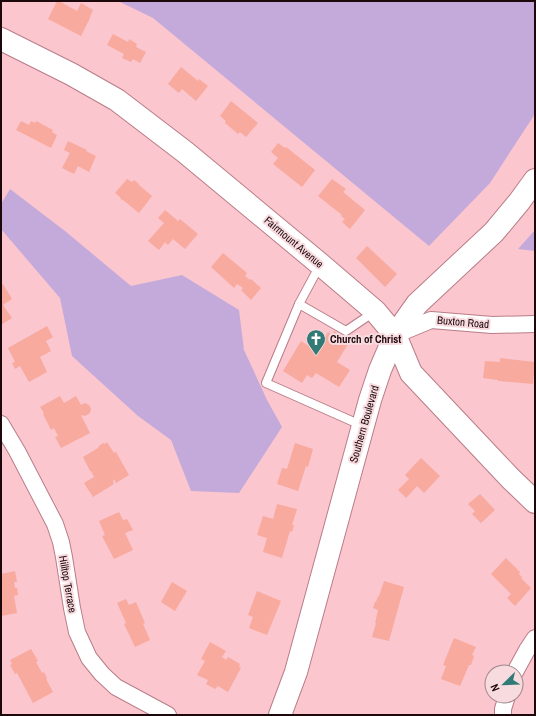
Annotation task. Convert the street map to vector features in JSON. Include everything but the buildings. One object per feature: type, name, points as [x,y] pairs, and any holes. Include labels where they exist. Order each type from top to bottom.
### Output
[{"type":"main road","name":"Fairmount Avenue","points":[[1,39],[71,74],[117,100],[185,152],[320,264],[375,312],[395,336],[411,373],[510,478],[535,502]]},
{"type":"main road","name":"Southern Boulevard","points":[[280,715],[296,672],[363,426],[380,370],[395,336],[417,304],[494,232],[535,180]]},
{"type":"street","name":"Buxton Road","points":[[395,336],[431,320],[492,325],[535,324]]},
{"type":"street","name":"Hilltop Terrace","points":[[1,424],[55,524],[61,542],[72,608],[78,632],[89,658],[102,674],[116,686],[168,715]]},
{"type":"street","points":[[519,664],[535,638]]},
{"type":"street","points":[[503,715],[505,704]]},
{"type":"lane","points":[[320,264],[300,304],[266,383],[363,426]]},
{"type":"lane","points":[[300,304],[346,331],[375,312]]},
{"type":"shaded area","points":[[118,1],[535,1],[535,112],[490,183],[429,246],[153,18]]},
{"type":"shaded area","points":[[10,189],[65,231],[131,286],[182,275],[239,310],[244,350],[267,400],[282,427],[239,493],[191,491],[171,440],[138,416],[72,356],[60,298],[1,229],[1,204]]},
{"type":"shaded area","points":[[535,230],[535,251],[518,249]]},
{"type":"place","name":"Church of Christ","points":[[316,356]]}]
